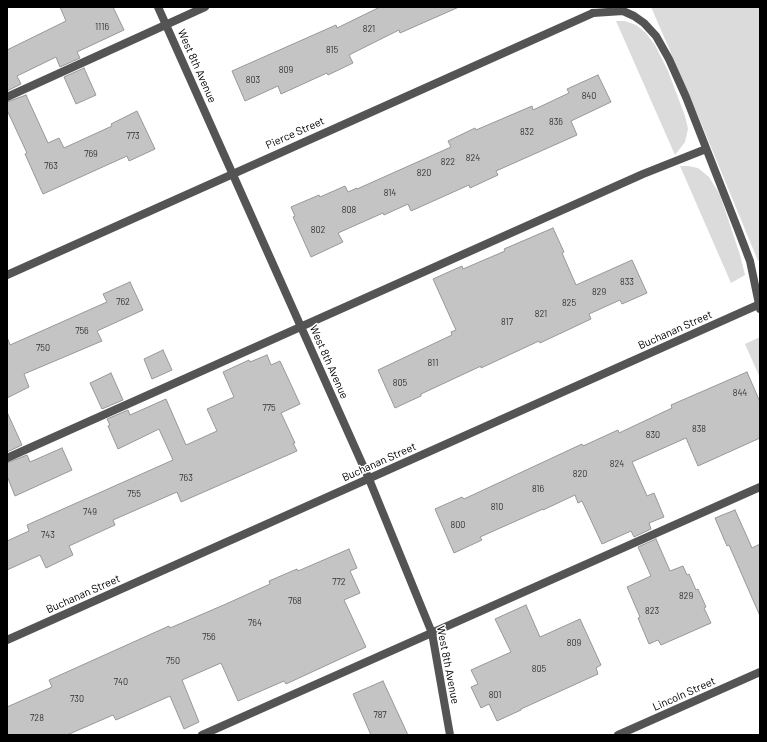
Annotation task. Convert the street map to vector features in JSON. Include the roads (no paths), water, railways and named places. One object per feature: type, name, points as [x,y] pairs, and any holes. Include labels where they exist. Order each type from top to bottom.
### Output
[{"type":"street","name":"West 8th Avenue","points":[[158,7],[369,479],[432,633],[450,735]]},
{"type":"street","points":[[7,97],[205,7]]},
{"type":"street","points":[[624,9],[644,23],[656,36],[669,59],[686,97],[750,261],[760,306]]},
{"type":"street","name":"Pierce Street","points":[[7,275],[593,13],[624,9]]},
{"type":"street","points":[[7,458],[643,174],[706,149]]},
{"type":"street","name":"Buchanan Street","points":[[7,640],[760,306]]},
{"type":"street","points":[[202,735],[760,487]]},
{"type":"street","name":"Lincoln Street","points":[[618,735],[760,672]]}]
